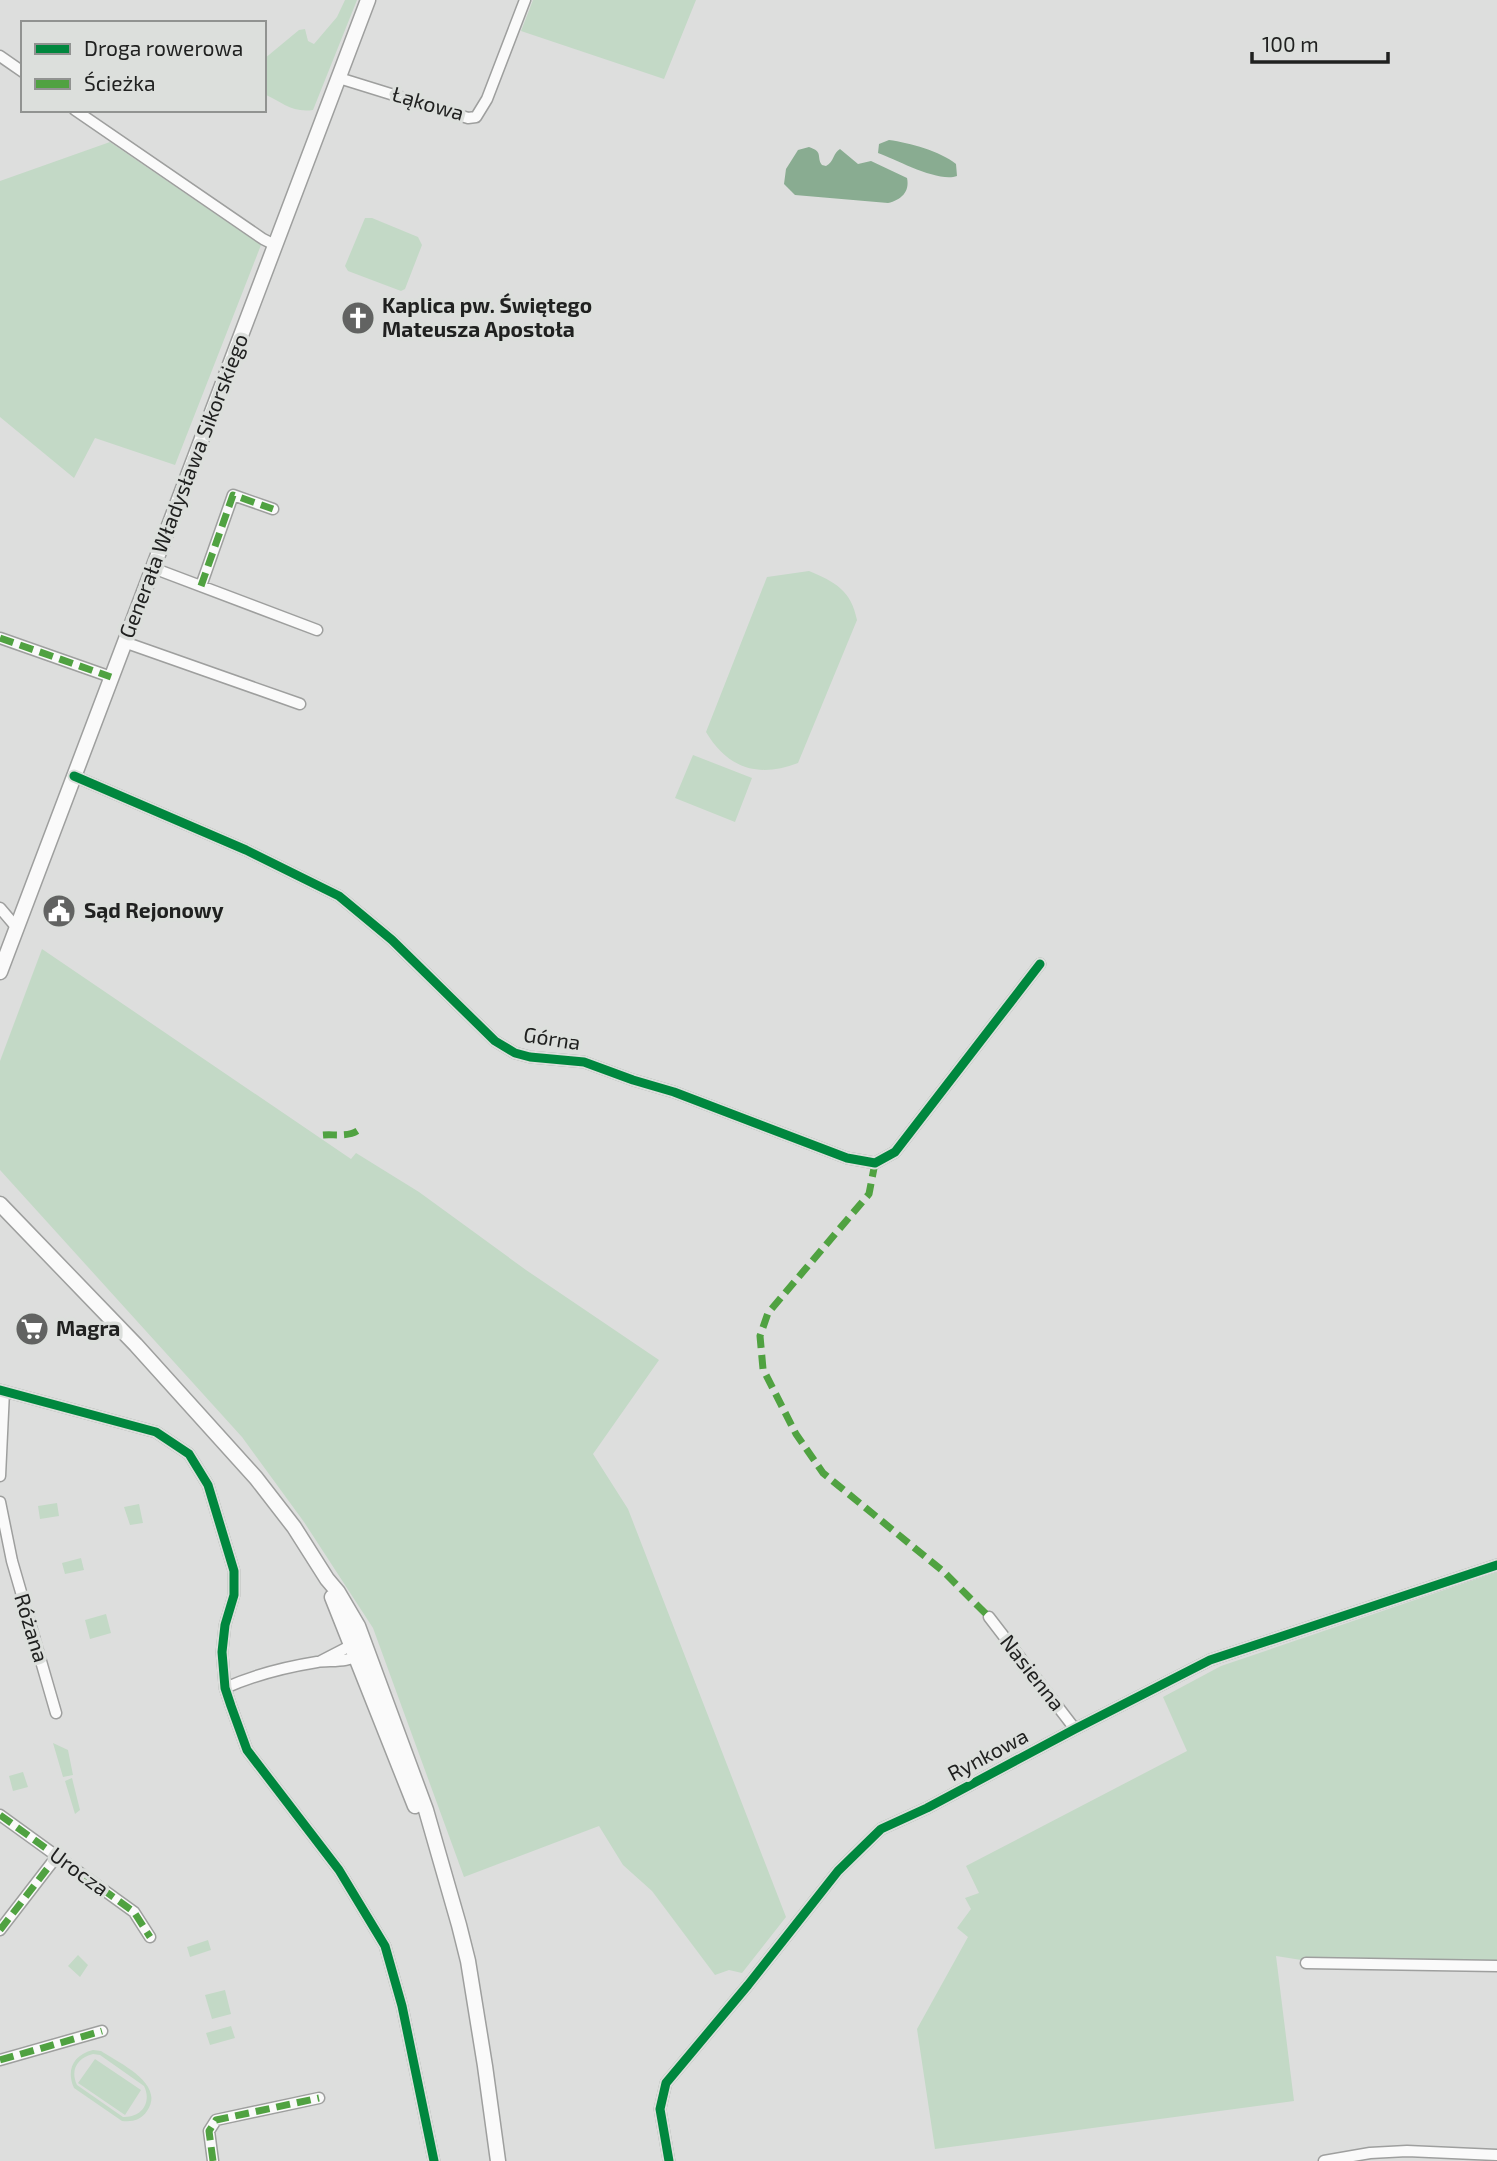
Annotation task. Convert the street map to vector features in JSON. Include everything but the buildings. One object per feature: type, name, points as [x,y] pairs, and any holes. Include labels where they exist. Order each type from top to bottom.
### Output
[{"type":"street","name":"Generała Władysława Sikorskiego","points":[[0,972],[368,0]]},
{"type":"street","name":"Łąkowa","points":[[339,78],[468,118],[476,117],[487,99],[525,0]]},
{"type":"street","points":[[0,56],[21,71]]},
{"type":"street","points":[[78,112],[275,245]]},
{"type":"street","points":[[201,586],[233,495],[273,509]]},
{"type":"street","points":[[153,568],[317,630]]},
{"type":"street","points":[[2,639],[111,677]]},
{"type":"street","points":[[124,642],[300,704]]},
{"type":"street","name":"Górna","points":[[74,776],[246,850],[340,896],[392,940],[495,1041],[515,1053],[584,1062],[674,1092],[847,1158],[875,1163],[895,1152],[1040,964]]},
{"type":"street","points":[[0,908],[17,928]]},
{"type":"street","points":[[0,1204],[136,1345],[256,1478],[294,1527],[327,1579],[332,1597],[359,1650],[422,1798],[446,1879],[468,1961],[498,2161]]},
{"type":"street","points":[[0,1476],[2,1390],[156,1432],[189,1454],[208,1485],[234,1571],[234,1595],[223,1639],[225,1688],[247,1750],[339,1870],[385,1946],[402,2006],[434,2161]]},
{"type":"street","name":"Różana","points":[[0,1502],[12,1561],[57,1713]]},
{"type":"street","name":"Rynkowa","points":[[669,2161],[660,2109],[666,2083],[838,1871],[881,1829],[927,1808],[1210,1660],[1497,1565]]},
{"type":"street","name":"Nasienna","points":[[989,1617],[1075,1729]]},
{"type":"street","points":[[225,1688],[263,1674],[359,1650]]},
{"type":"street","name":"Urocza","points":[[0,1815],[134,1912],[150,1937]]},
{"type":"street","points":[[0,1930],[57,1856]]},
{"type":"street","points":[[1306,1963],[1497,1966]]},
{"type":"street","points":[[0,2060],[102,2031]]},
{"type":"street","points":[[214,2161],[209,2131],[216,2120],[319,2098]]},
{"type":"street","points":[[1324,2161],[1370,2153],[1395,2152],[1497,2155]]},
{"type":"shaded area","points":[[345,0],[357,0],[313,110],[293,108],[266,95],[266,57],[299,30],[305,29],[308,41],[314,44],[337,17]]},
{"type":"shaded area","points":[[533,0],[696,0],[664,79],[521,31]]},
{"type":"shaded area","points":[[889,140],[915,145],[942,155],[956,164],[957,176],[929,174],[878,153],[879,144]]},
{"type":"shaded area","points":[[110,142],[261,245],[175,465],[95,438],[74,478],[0,417],[0,181]]},
{"type":"shaded area","points":[[809,147],[817,151],[820,162],[826,166],[840,149],[858,164],[871,161],[907,178],[906,191],[897,200],[888,203],[795,195],[784,184],[786,169],[798,150]]},
{"type":"shaded area","points":[[365,218],[372,218],[418,237],[422,245],[405,289],[401,291],[348,271],[345,266]]},
{"type":"shaded area","points":[[809,571],[827,579],[846,594],[857,620],[798,763],[770,770],[746,767],[724,755],[706,732],[767,577]]},
{"type":"shaded area","points":[[693,755],[752,778],[735,822],[675,798]]},
{"type":"shaded area","points":[[42,949],[351,1159],[356,1153],[419,1192],[526,1270],[659,1360],[593,1454],[628,1509],[786,1917],[742,1973],[729,1970],[715,1975],[652,1891],[623,1865],[599,1826],[464,1877],[373,1628],[304,1522],[242,1437],[0,1170],[0,1061]]},
{"type":"shaded area","points":[[57,1503],[59,1516],[40,1519],[38,1506]]},
{"type":"shaded area","points":[[139,1504],[143,1523],[130,1525],[124,1507]]},
{"type":"shaded area","points":[[81,1558],[84,1570],[65,1574],[62,1563]]},
{"type":"shaded area","points":[[1497,1572],[1497,1963],[1327,1964],[1276,1956],[1294,2101],[935,2149],[917,2029],[968,1937],[957,1928],[971,1909],[965,1898],[979,1893],[966,1866],[1187,1751],[1163,1697],[1221,1666]]},
{"type":"shaded area","points":[[106,1614],[111,1633],[90,1639],[85,1620]]},
{"type":"shaded area","points":[[53,1743],[68,1750],[73,1775],[63,1777]]},
{"type":"shaded area","points":[[23,1772],[28,1787],[13,1791],[9,1776]]},
{"type":"shaded area","points":[[72,1778],[80,1810],[75,1814],[65,1781]]},
{"type":"shaded area","points":[[208,1940],[211,1950],[190,1957],[187,1947]]},
{"type":"shaded area","points":[[78,1955],[88,1965],[80,1977],[68,1966]]},
{"type":"shaded area","points":[[225,1990],[231,2014],[212,2019],[205,1995]]},
{"type":"shaded area","points":[[231,2026],[235,2038],[210,2045],[206,2033]]},
{"type":"shaded area","points":[[101,2051],[146,2083],[151,2101],[142,2116],[133,2121],[122,2121],[74,2088],[71,2069],[76,2059],[86,2052]],"holes":[[[100,2055],[144,2086],[147,2098],[140,2112],[123,2117],[77,2085],[74,2074],[76,2065],[87,2056]]]},
{"type":"shaded area","points":[[95,2059],[141,2090],[125,2115],[78,2083]]},
{"type":"marked path","points":[[201,586],[233,495],[273,509]]},
{"type":"marked path","points":[[0,638],[111,677]]},
{"type":"marked path","points":[[323,1135],[349,1134],[362,1127]]},
{"type":"marked path","points":[[875,1163],[869,1194],[768,1313],[760,1336],[763,1369],[796,1434],[823,1473],[944,1572],[989,1617]]},
{"type":"marked path","points":[[0,1815],[134,1912],[150,1937]]},
{"type":"marked path","points":[[0,1930],[57,1856]]},
{"type":"marked path","points":[[0,2060],[102,2031]]},
{"type":"marked path","points":[[213,2161],[209,2131],[216,2120],[319,2098]]},
{"type":"cycle path","points":[[74,776],[246,850],[339,896],[392,940],[495,1041],[515,1053],[584,1062],[674,1092],[847,1158],[875,1163],[895,1152],[1040,964]]},
{"type":"cycle path","points":[[0,1390],[156,1432],[189,1454],[208,1485],[234,1571],[234,1595],[225,1625],[222,1652],[225,1688],[231,1706],[247,1750],[339,1870],[385,1946],[402,2006],[434,2161]]},
{"type":"cycle path","points":[[669,2161],[660,2109],[666,2083],[838,1871],[881,1829],[927,1808],[1210,1660],[1497,1565]]},
{"type":"place","name":"Kaplica pw. Świętego Mateusza Apostoła","points":[[358,318]]},
{"type":"place","name":"Sąd Rejonowy","points":[[59,911]]},
{"type":"place","name":"Magra","points":[[32,1329]]}]
